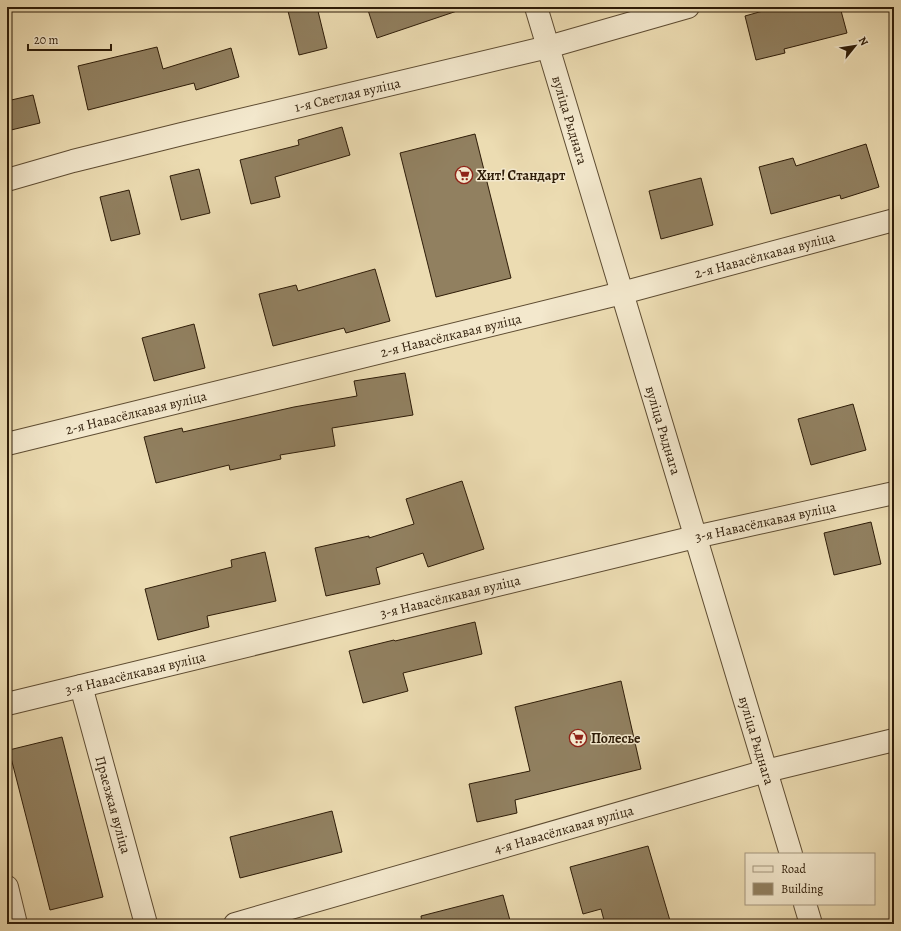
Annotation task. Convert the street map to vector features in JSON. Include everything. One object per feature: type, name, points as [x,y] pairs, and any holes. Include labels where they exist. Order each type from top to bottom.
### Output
[{"type":"street","name":"вуліца Рыднага","points":[[536,7],[790,853]]},
{"type":"street","name":"1-я Светлая вуліца","points":[[7,180],[73,161],[189,132],[548,47],[688,7]]},
{"type":"street","name":"2-я Навасёлкавая вуліца","points":[[7,444],[622,293],[894,220]]},
{"type":"street","name":"3-я Навасёлкавая вуліца","points":[[7,704],[695,537],[894,493]]},
{"type":"street","name":"Праезжая вуліца","points":[[81,686],[146,924]]},
{"type":"street","name":"4-я Навасёлкавая вуліца","points":[[235,924],[766,771],[894,740]]},
{"type":"street","points":[[7,886],[16,924]]},
{"type":"street","points":[[806,905],[812,924]]},
{"type":"building","points":[[304,7],[317,7],[327,48],[299,55],[288,11]]},
{"type":"building","points":[[367,7],[456,7],[457,11],[377,38]]},
{"type":"building","points":[[777,7],[840,7],[847,33],[784,49],[785,53],[756,60],[745,16]]},
{"type":"building","points":[[157,47],[163,69],[231,48],[239,77],[196,90],[194,83],[88,110],[78,66]]},
{"type":"building","points":[[33,95],[40,123],[7,131],[7,101]]},
{"type":"building","points":[[342,127],[350,155],[275,177],[280,197],[251,204],[240,160],[299,145],[298,140]]},
{"type":"building","points":[[475,134],[511,278],[436,297],[400,153]]},
{"type":"building","points":[[866,144],[879,187],[841,199],[840,195],[771,214],[759,167],[793,158],[796,166]]},
{"type":"building","points":[[199,169],[210,213],[181,220],[170,176]]},
{"type":"building","points":[[701,178],[713,225],[661,239],[649,191]]},
{"type":"building","points":[[129,190],[140,234],[111,241],[100,197]]},
{"type":"building","points":[[375,269],[390,321],[346,333],[344,328],[273,346],[259,294],[296,285],[298,291]]},
{"type":"building","points":[[194,324],[205,368],[154,381],[142,338]]},
{"type":"building","points":[[405,373],[413,415],[332,428],[335,446],[280,455],[281,459],[230,470],[229,465],[156,483],[144,437],[182,428],[183,432],[294,407],[357,396],[354,381]]},
{"type":"building","points":[[853,404],[866,450],[811,465],[798,419]]},
{"type":"building","points":[[462,481],[484,549],[428,567],[423,553],[376,568],[380,584],[326,596],[315,548],[369,536],[369,538],[414,524],[406,499]]},
{"type":"building","points":[[871,522],[881,564],[834,575],[824,533]]},
{"type":"building","points":[[265,552],[276,601],[207,616],[209,627],[158,640],[145,589],[232,567],[231,560]]},
{"type":"building","points":[[475,622],[482,654],[403,673],[408,691],[363,703],[349,651]]},
{"type":"building","name":"Полесье","points":[[621,681],[641,769],[515,800],[517,813],[477,822],[469,784],[530,771],[515,707]]},
{"type":"building","points":[[62,737],[103,897],[50,910],[9,750]]},
{"type":"building","points":[[332,811],[342,852],[240,878],[230,837]]},
{"type":"building","points":[[648,846],[671,924],[605,924],[601,909],[583,914],[570,867]]},
{"type":"building","points":[[503,895],[511,924],[422,924],[421,916]]},
{"type":"place","name":"Хит! Стандарт","points":[[464,175]]},
{"type":"place","name":"Полесье","points":[[578,738]]}]
